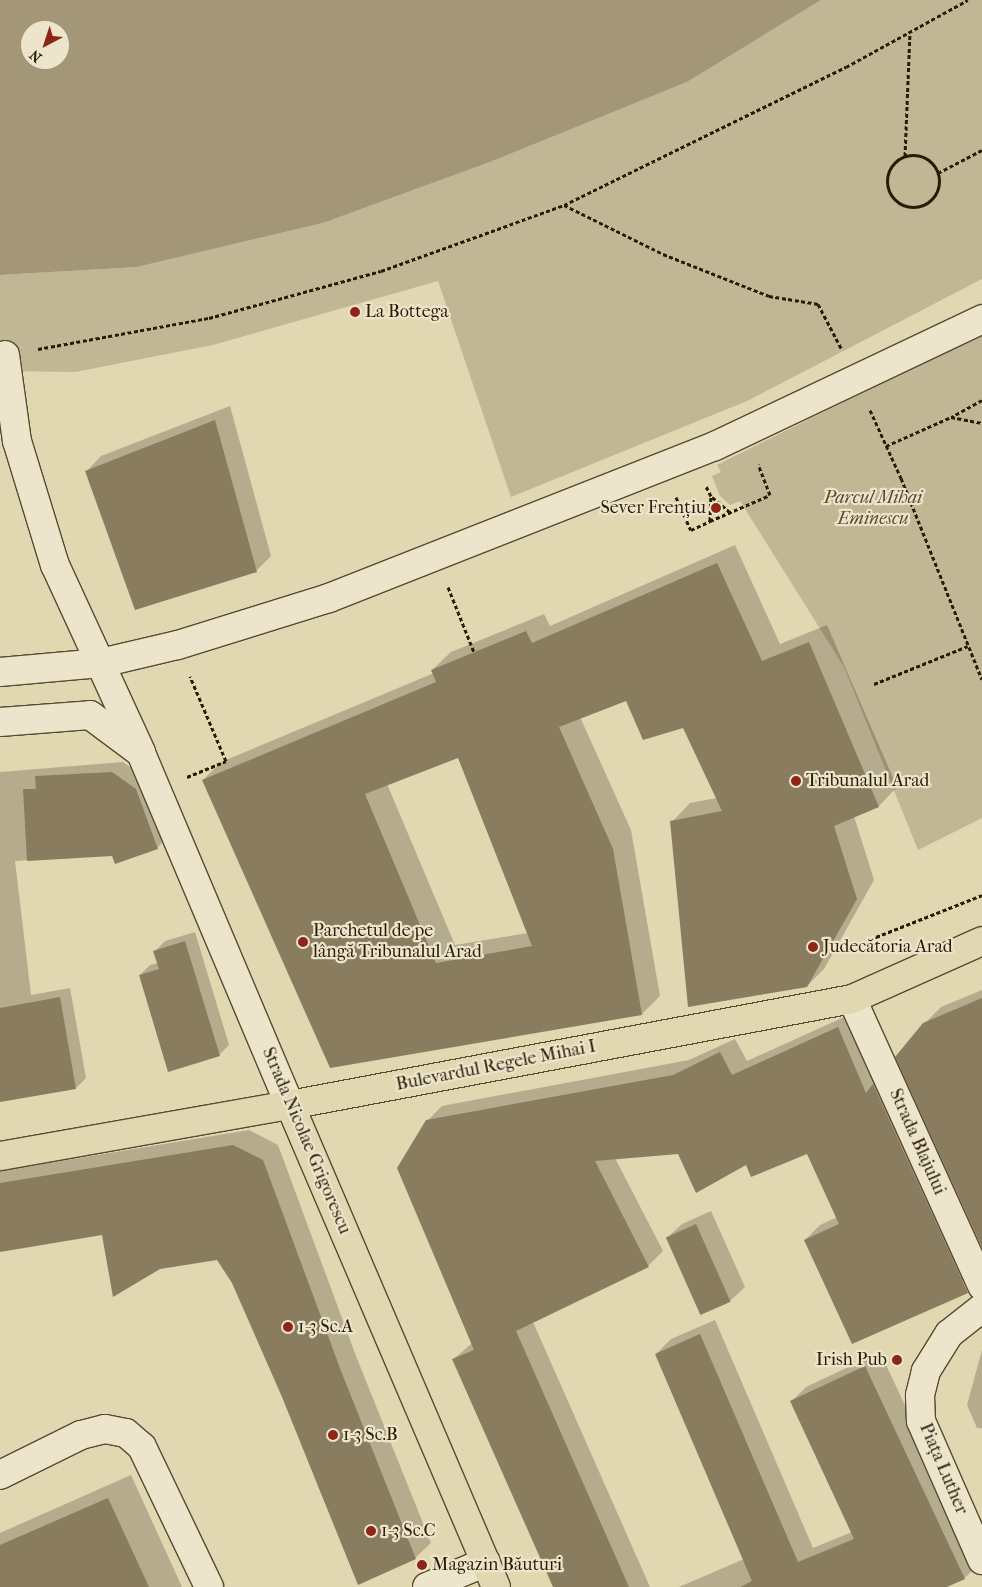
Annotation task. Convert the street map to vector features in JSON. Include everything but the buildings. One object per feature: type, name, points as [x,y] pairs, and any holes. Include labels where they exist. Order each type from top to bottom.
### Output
[{"type":"main road","name":"Bulevardul Regele Mihai I","points":[[0,1156],[290,1105],[859,996],[982,941]]},
{"type":"main road","name":"Strada Nicolae Grigorescu","points":[[290,1105],[496,1587]]},
{"type":"street","points":[[0,672],[101,663],[178,645],[329,598],[692,456],[857,381],[982,319]]},
{"type":"street","points":[[5,355],[17,442],[55,565],[141,753]]},
{"type":"street","name":"Strada Nicolae Grigorescu","points":[[0,722],[90,715],[141,753],[290,1105]]},
{"type":"street","name":"Strada Blajului","points":[[859,996],[982,1286]]},
{"type":"street","name":"Piața Luther","points":[[982,1308],[949,1334],[926,1371],[920,1395],[921,1421],[982,1560]]},
{"type":"street","points":[[0,1475],[81,1435],[105,1429],[126,1433],[142,1447],[209,1587]]},
{"type":"street","points":[[427,1587],[486,1562]]},
{"type":"path","points":[[5,355],[209,318],[381,272],[564,205],[910,33],[968,0]]},
{"type":"path","points":[[905,156],[910,33]]},
{"type":"path","points":[[938,173],[982,150]]},
{"type":"path","points":[[905,156],[926,158],[938,173],[939,186],[931,200],[916,207],[900,204],[888,192],[886,176],[894,162],[905,156]]},
{"type":"path","points":[[564,205],[664,254],[769,296],[818,304]]},
{"type":"path","points":[[886,446],[951,417],[982,400]]},
{"type":"path","points":[[867,403],[982,679]]},
{"type":"path","points":[[951,417],[982,423]]},
{"type":"path","points":[[692,456],[711,496],[730,512]]},
{"type":"path","points":[[672,489],[691,530],[770,495],[756,460]]},
{"type":"path","points":[[710,521],[711,496]]},
{"type":"path","points":[[455,605],[474,652]]},
{"type":"path","points":[[157,790],[226,760],[178,645]]},
{"type":"path","points":[[874,684],[968,646]]},
{"type":"path","points":[[859,996],[864,969],[876,937],[982,895]]},
{"type":"green space","points":[[821,0],[982,0],[982,279],[747,401],[511,497],[438,281],[213,345],[75,372],[0,371],[0,275],[137,267],[323,223],[490,162],[687,82]]},
{"type":"green space","name":"Parcul Mihai Eminescu","points":[[982,333],[982,818],[918,850],[844,667],[740,501],[730,505],[720,496],[712,476],[721,472],[717,465]]},
{"type":"shaded area","points":[[0,0],[821,0],[687,82],[490,162],[323,223],[137,267],[0,275]]},
{"type":"place","name":"La Bottega","points":[[355,312]]},
{"type":"place","name":"Sever Frențiu","points":[[716,508]]},
{"type":"place","name":"Tribunalul Arad","points":[[796,781]]},
{"type":"place","name":"Parchetul de pe lângă Tribunalul Arad","points":[[303,942]]},
{"type":"place","name":"Judecătoria Arad","points":[[813,947]]},
{"type":"place","name":"1-3 Sc.A","points":[[288,1327]]},
{"type":"place","name":"Irish Pub","points":[[897,1360]]},
{"type":"place","name":"1-3 Sc.B","points":[[333,1435]]},
{"type":"place","name":"1-3 Sc.C","points":[[371,1531]]},
{"type":"place","name":"Magazin Băuturi","points":[[422,1565]]}]
